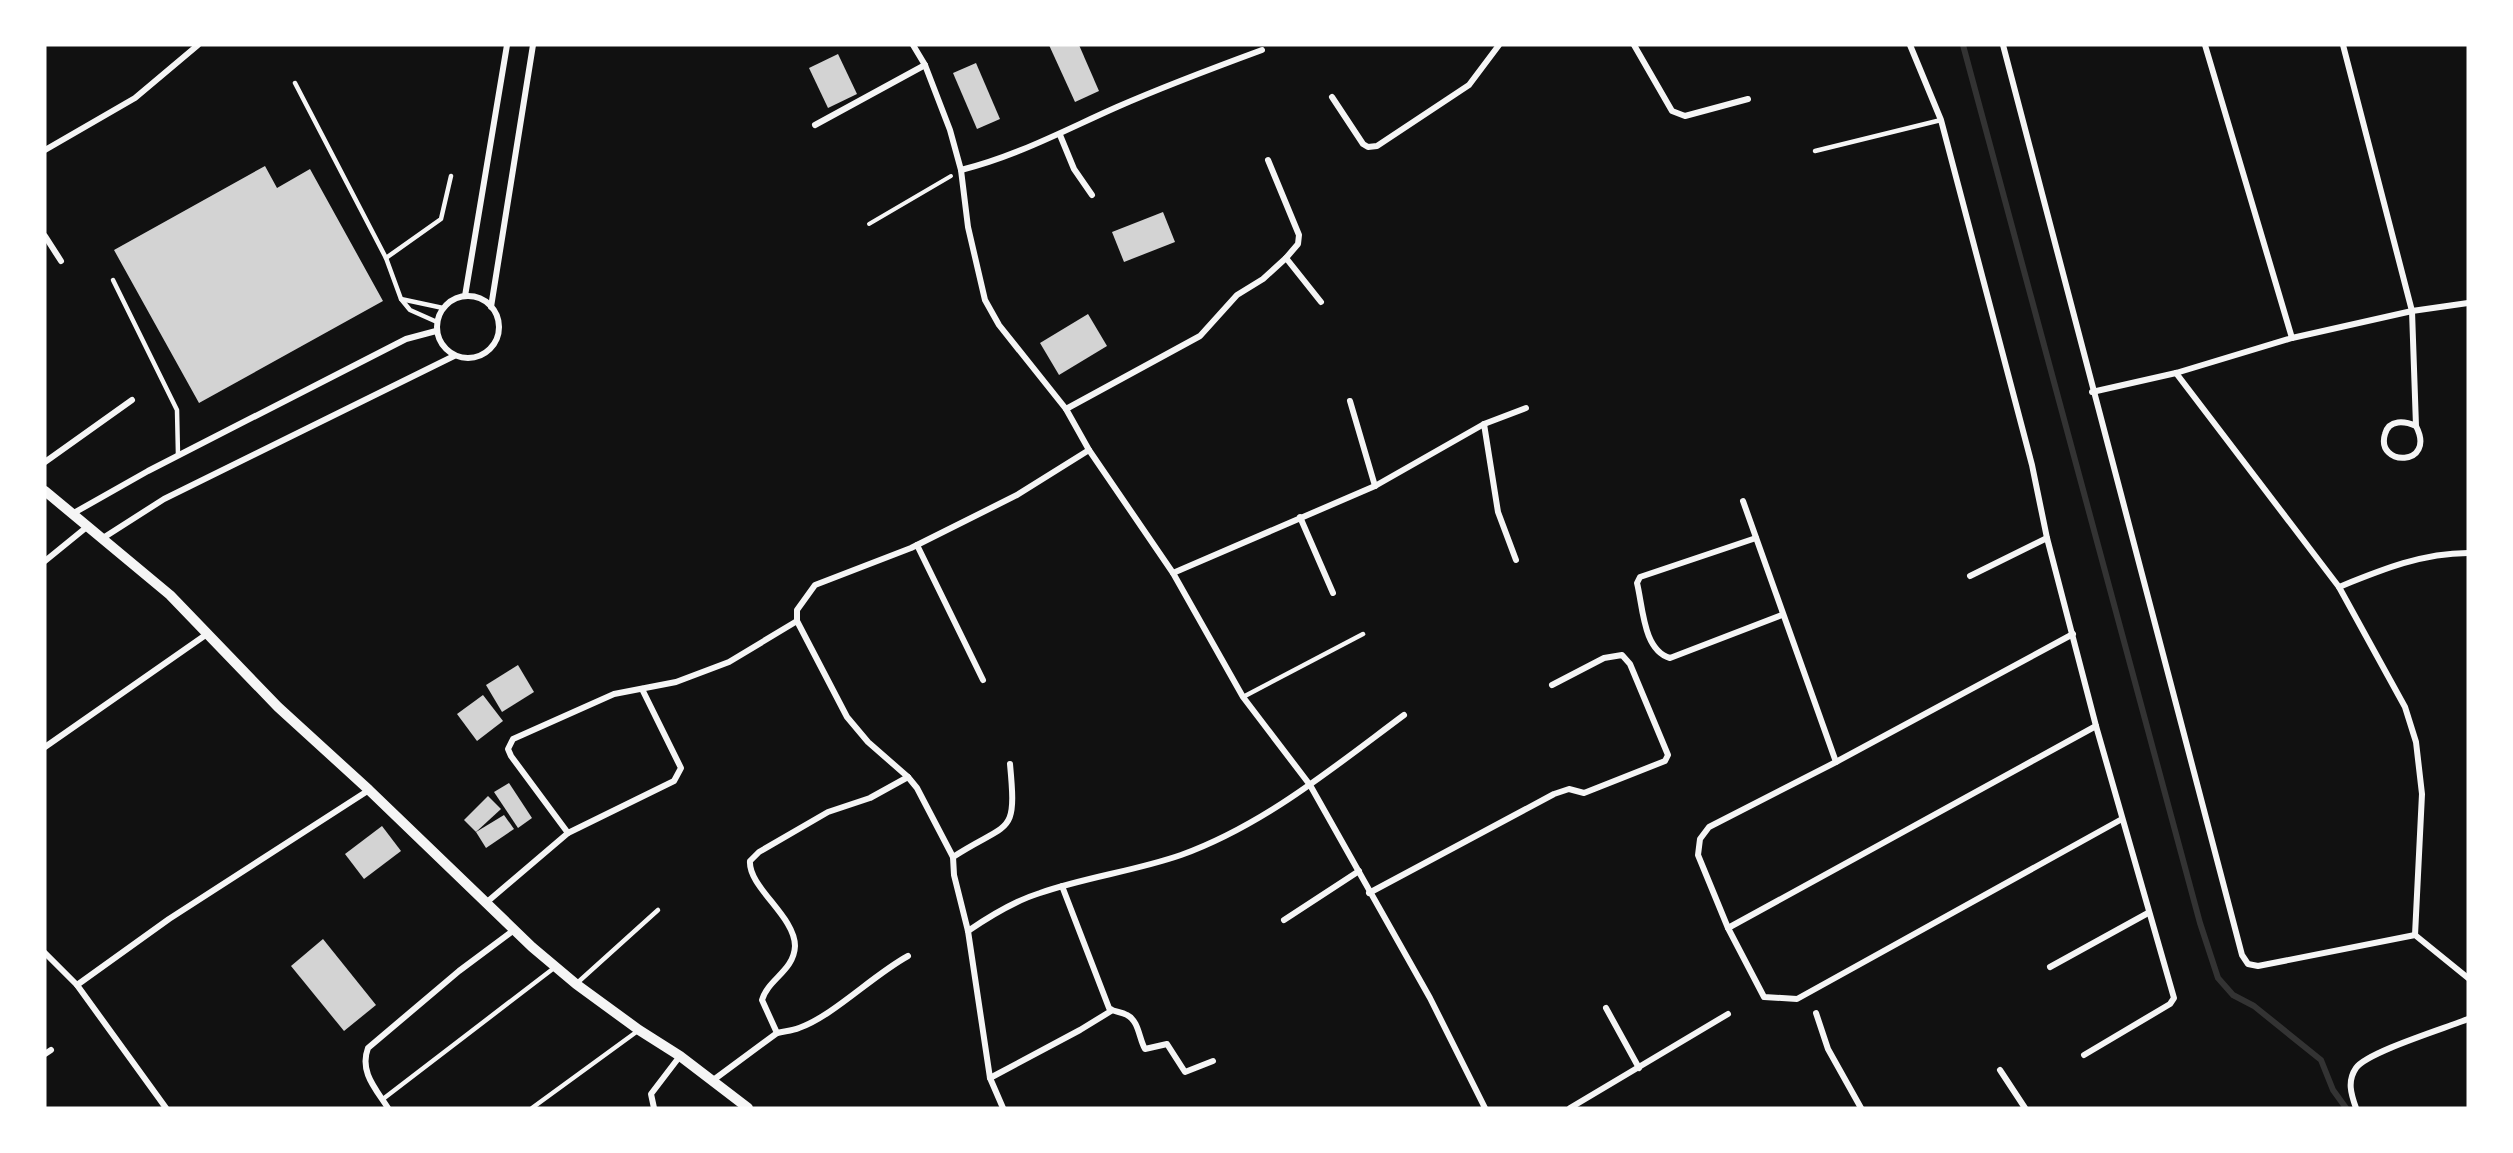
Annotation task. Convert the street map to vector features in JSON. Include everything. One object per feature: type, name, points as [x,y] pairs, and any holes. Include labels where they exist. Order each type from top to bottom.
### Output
[{"type":"street","points":[[45,150],[135,98],[198,45]]},
{"type":"street","points":[[465,296],[507,45]]},
{"type":"street","points":[[491,307],[533,45]]},
{"type":"street","points":[[913,45],[925,65],[950,130],[961,170],[968,228],[986,300],[999,326],[1066,410],[1089,450],[1173,573],[1243,697],[1310,785],[1430,998],[1485,1108]]},
{"type":"street","points":[[1332,97],[1363,144],[1368,147],[1377,146],[1469,85],[1499,45]]},
{"type":"street","points":[[1634,45],[1672,111],[1685,116],[1748,99]]},
{"type":"street","points":[[1910,45],[1941,120],[2032,465],[2047,538],[2096,726],[2174,998],[2170,1004],[2084,1055]]},
{"type":"street","points":[[2003,45],[2092,392],[2242,955],[2248,964],[2258,966],[2415,935]]},
{"type":"street","points":[[2205,45],[2292,338]]},
{"type":"street","points":[[2343,45],[2412,311],[2416,426],[2421,437],[2420,448],[2411,457],[2400,459],[2389,454],[2384,444],[2385,432],[2394,423],[2405,421],[2416,426]]},
{"type":"street","points":[[961,170],[995,162],[1060,135],[1118,107],[1262,50]]},
{"type":"street","points":[[815,125],[925,65]]},
{"type":"street","points":[[1060,135],[1074,169],[1092,195]]},
{"type":"street","points":[[1066,410],[1200,336],[1237,295],[1263,279],[1298,244],[1299,235],[1268,160]]},
{"type":"street","points":[[45,236],[61,261]]},
{"type":"street","points":[[1286,258],[1321,302]]},
{"type":"street","points":[[103,538],[164,499],[454,356],[472,358],[489,350],[498,333],[496,315],[491,307],[474,297],[465,296],[453,300],[443,308],[437,322],[436,331],[442,346],[454,356]]},
{"type":"street","points":[[2092,392],[2176,373],[2292,338],[2412,311],[2468,303]]},
{"type":"street","points":[[72,514],[178,455],[406,339],[436,331]]},
{"type":"street","points":[[2176,373],[2339,587],[2405,707],[2416,742],[2421,794],[2415,935]]},
{"type":"street","points":[[45,462],[132,400]]},
{"type":"street","points":[[1350,401],[1375,486]]},
{"type":"street","points":[[1173,573],[1375,486],[1484,424],[1526,408]]},
{"type":"street","points":[[1484,424],[1498,512],[1516,560]]},
{"type":"street","points":[[1003,1108],[990,1078],[968,932],[954,875],[953,857],[929,808],[908,777],[858,731],[815,659],[797,621],[797,610],[815,585],[917,545],[1017,495],[1089,450]]},
{"type":"street","points":[[45,491],[170,595],[278,707],[369,790],[514,930],[576,984],[639,1030],[680,1056],[748,1108]]},
{"type":"street","points":[[1743,501],[1836,762]]},
{"type":"street","points":[[1300,517],[1333,593]]},
{"type":"street","points":[[45,561],[88,526]]},
{"type":"street","points":[[1756,538],[1640,577],[1637,583],[1652,647],[1661,655],[1670,658],[1782,615]]},
{"type":"street","points":[[1970,576],[2047,538]]},
{"type":"street","points":[[917,545],[983,680]]},
{"type":"street","points":[[2339,587],[2395,565],[2446,553],[2468,553]]},
{"type":"street","points":[[568,833],[508,749],[513,740],[583,706],[614,694],[676,682],[729,662],[797,621]]},
{"type":"street","points":[[45,747],[207,634]]},
{"type":"street","points":[[2073,634],[1836,762],[1709,827],[1700,839],[1698,855],[1728,928],[1764,996],[1797,999],[2122,819]]},
{"type":"street","points":[[1370,893],[1554,794],[1569,789],[1584,793],[1665,761],[1668,755],[1630,664],[1622,656],[1604,658],[1552,685]]},
{"type":"street","points":[[487,902],[568,833],[674,781],[681,768],[642,689]]},
{"type":"street","points":[[968,932],[1019,901],[1062,886],[1181,854],[1251,823],[1310,785],[1404,715]]},
{"type":"street","points":[[1728,928],[2096,726]]},
{"type":"street","points":[[953,857],[983,838],[1005,828],[1011,819],[1014,806],[1010,764]]},
{"type":"street","points":[[777,1033],[762,1000],[764,992],[789,965],[795,946],[781,914],[754,875],[750,861],[759,852],[828,812],[870,798],[908,777]]},
{"type":"street","points":[[77,985],[169,919],[369,790]]},
{"type":"street","points":[[1284,920],[1359,871]]},
{"type":"street","points":[[1062,886],[1111,1011]]},
{"type":"street","points":[[2050,967],[2148,913]]},
{"type":"street","points":[[388,1108],[368,1078],[366,1054],[368,1047],[459,971],[514,930]]},
{"type":"street","points":[[2415,935],[2468,978]]},
{"type":"street","points":[[45,953],[77,985],[166,1108]]},
{"type":"street","points":[[712,1081],[777,1033],[799,1028],[816,1020],[887,967],[908,956]]},
{"type":"street","points":[[1606,1008],[1639,1068]]},
{"type":"street","points":[[990,1078],[1111,1011],[1125,1014],[1134,1021],[1145,1049],[1167,1044],[1185,1072],[1213,1061]]},
{"type":"street","points":[[1816,1013],[1828,1049],[1861,1108]]},
{"type":"street","points":[[1570,1108],[1728,1014]]},
{"type":"street","points":[[2356,1108],[2349,1088],[2356,1068],[2370,1057],[2468,1019]]},
{"type":"street","points":[[654,1108],[651,1094],[680,1056]]},
{"type":"street","points":[[2000,1070],[2025,1108]]},
{"type":"lane","points":[[295,83],[387,258],[402,299],[410,310],[437,322]]},
{"type":"lane","points":[[1815,151],[1941,120]]},
{"type":"lane","points":[[387,258],[441,219],[451,176]]},
{"type":"lane","points":[[113,280],[177,410],[178,455]]},
{"type":"lane","points":[[402,299],[443,308]]},
{"type":"lane","points":[[1243,697],[1363,634]]},
{"type":"lane","points":[[576,984],[658,910]]},
{"type":"lane","points":[[382,1100],[557,967]]},
{"type":"lane","points":[[532,1108],[639,1030]]},
{"type":"path","points":[[869,224],[961,170]]},
{"type":"building","points":[[1049,45],[1079,45],[1099,91],[1075,102]]},
{"type":"building","points":[[838,54],[857,94],[828,108],[809,68]]},
{"type":"building","points":[[976,63],[1000,119],[977,129],[953,73]]},
{"type":"building","points":[[265,166],[277,188],[310,169],[383,301],[199,403],[114,250]]},
{"type":"building","points":[[1163,212],[1175,242],[1124,262],[1112,232]]},
{"type":"building","points":[[1088,314],[1107,346],[1059,375],[1040,343]]},
{"type":"building","points":[[518,665],[534,692],[502,712],[486,685]]},
{"type":"building","points":[[483,695],[503,721],[477,741],[457,714]]},
{"type":"building","points":[[509,783],[532,818],[518,828],[494,792]]},
{"type":"building","points":[[488,796],[501,809],[476,832],[464,820]]},
{"type":"building","points":[[504,815],[514,829],[486,848],[476,832]]},
{"type":"building","points":[[382,826],[401,851],[364,879],[345,854]]},
{"type":"building","points":[[323,939],[376,1005],[344,1031],[291,966]]},
{"type":"waterway","points":[[1963,45],[2200,923],[2218,978],[2233,995],[2254,1006],[2321,1060],[2333,1090],[2346,1108]]}]
